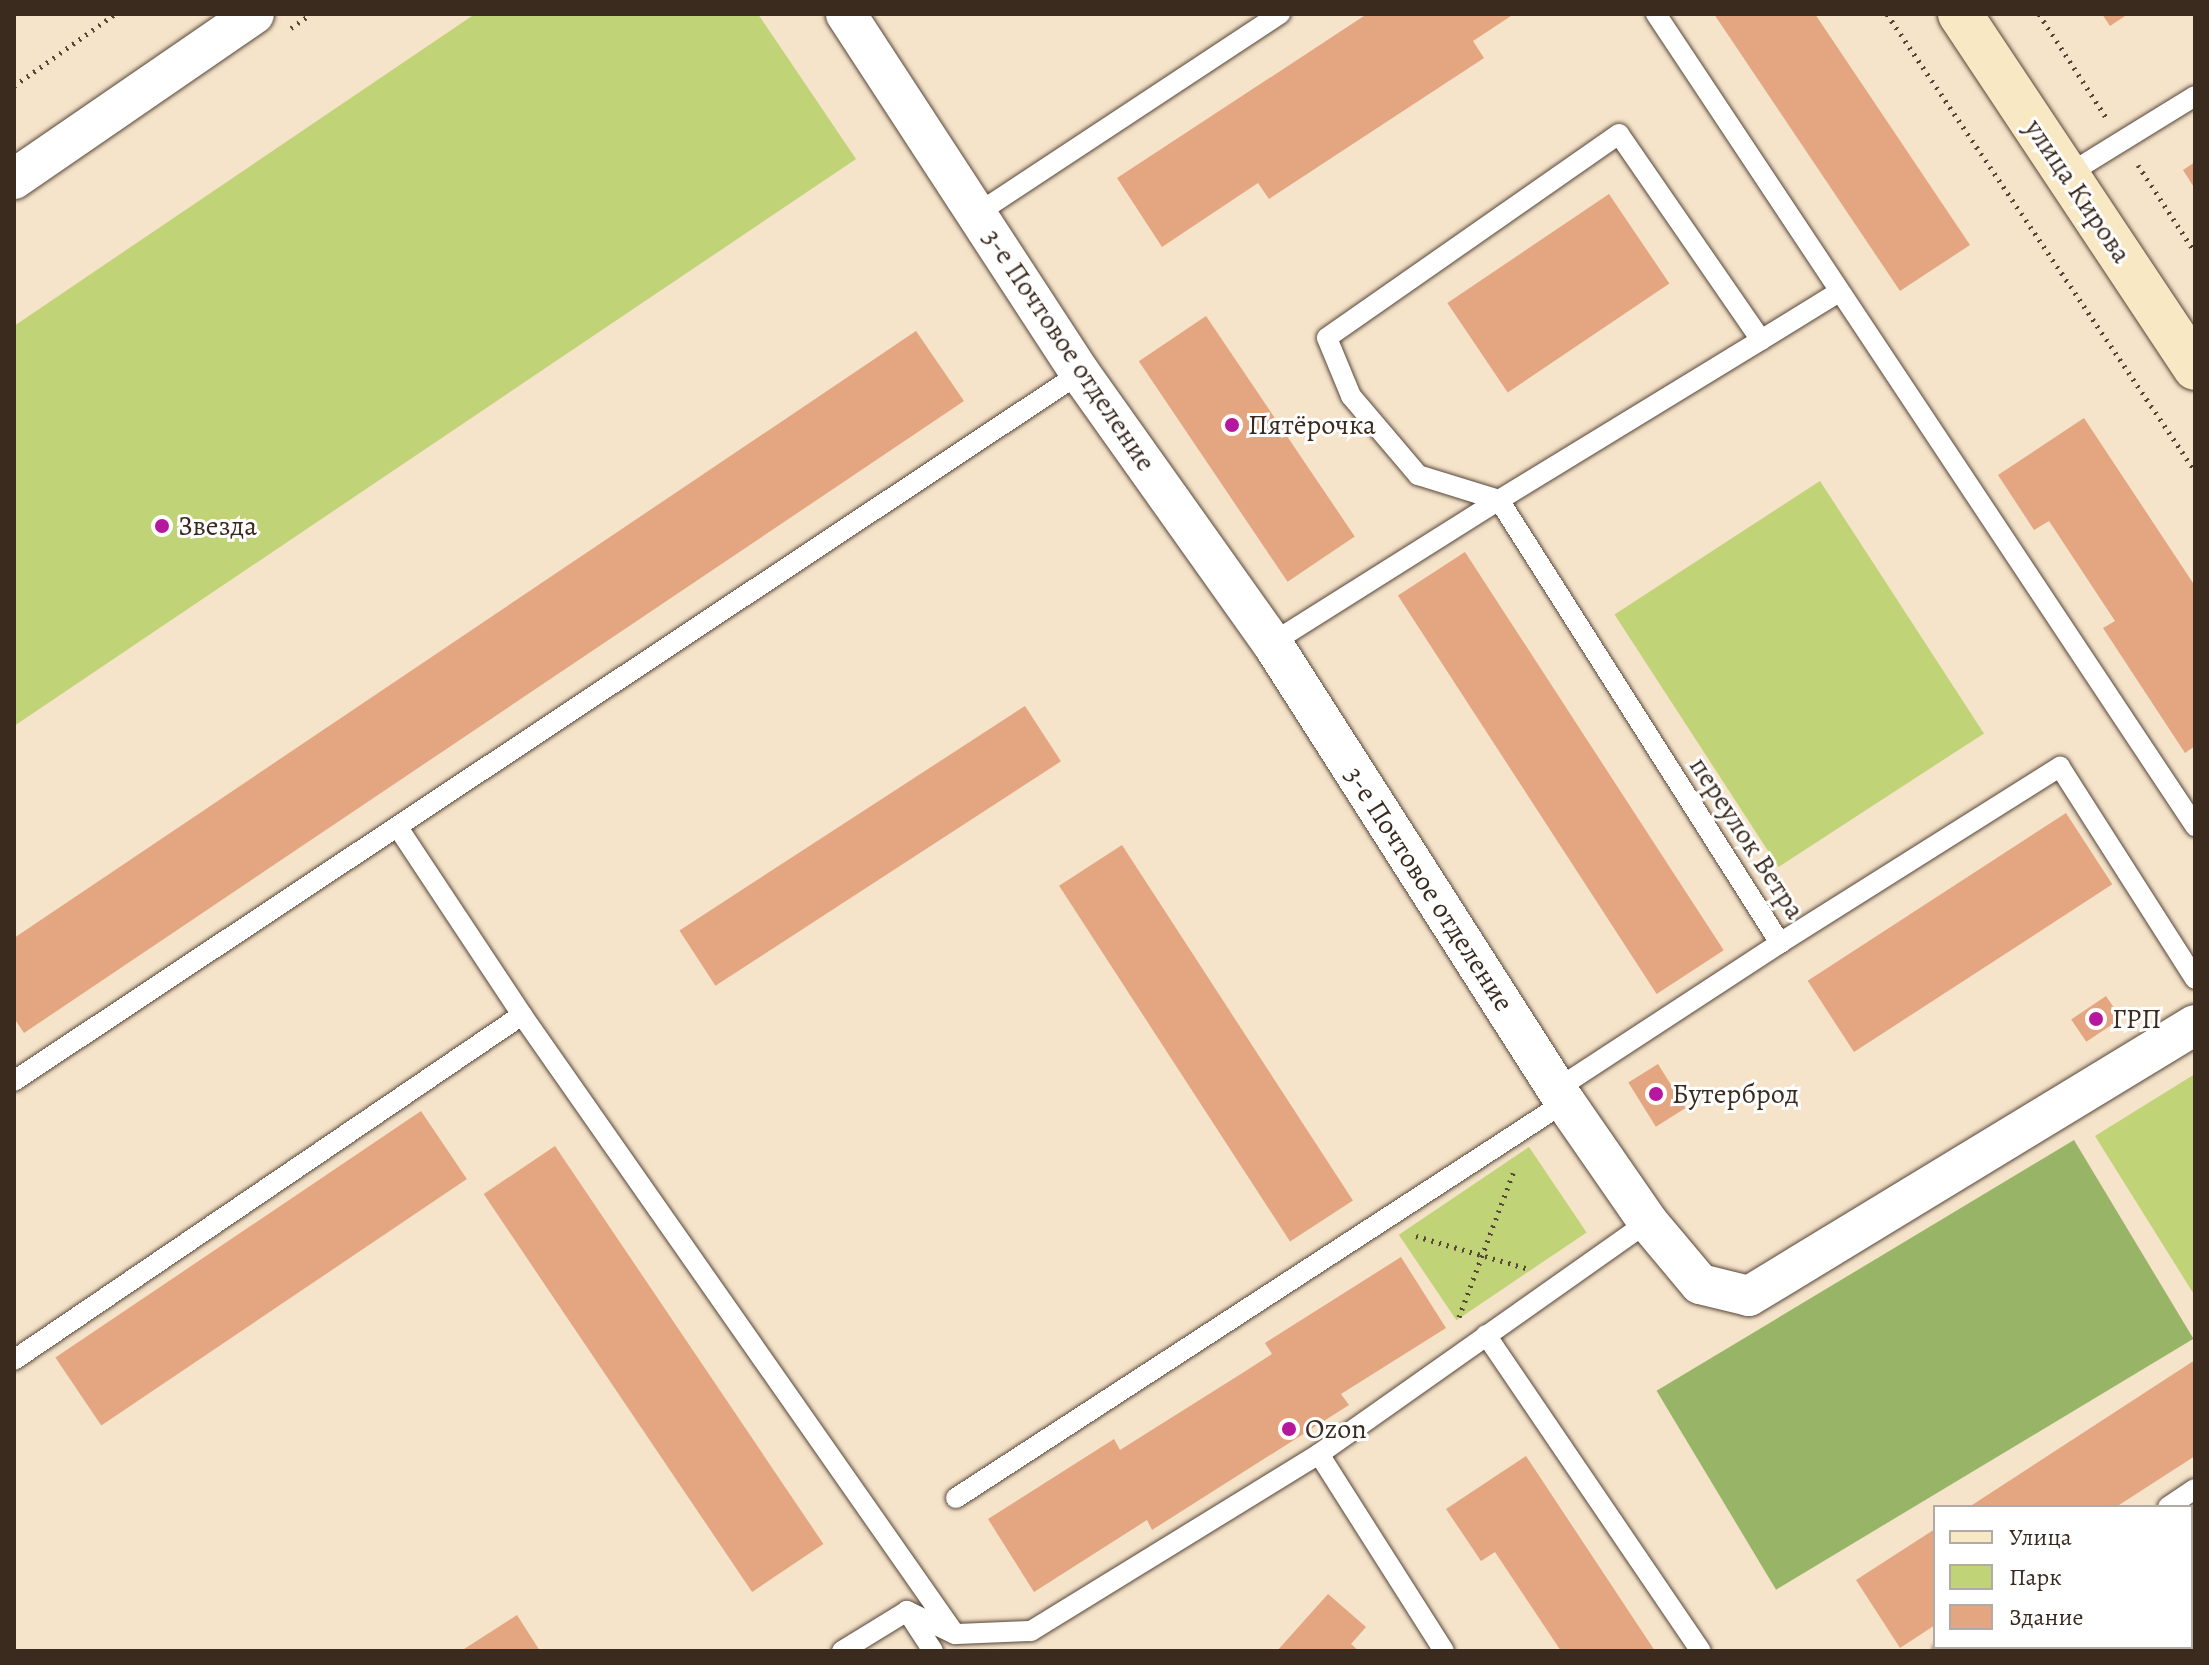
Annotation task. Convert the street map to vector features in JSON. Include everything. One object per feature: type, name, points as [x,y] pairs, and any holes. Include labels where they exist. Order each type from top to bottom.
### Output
[{"type":"main road","name":"улица Кирова","points":[[1960,14],[2195,368]]},
{"type":"street","points":[[14,179],[254,14]]},
{"type":"street","name":"3-е Почтовое отделение","points":[[846,14],[1080,373],[1272,643],[1561,1095],[1648,1222],[1700,1284],[1749,1296],[2195,1025]]},
{"type":"lane","points":[[978,213],[1280,14]]},
{"type":"lane","points":[[1656,14],[2195,826]]},
{"type":"lane","points":[[2067,175],[2195,96]]},
{"type":"lane","points":[[1499,500],[1418,475],[1351,396],[1327,338],[1619,134],[1761,340]]},
{"type":"lane","points":[[1272,643],[1839,292]]},
{"type":"lane","points":[[14,1081],[399,829],[1080,373]]},
{"type":"lane","name":"переулок Ветра","points":[[1499,500],[1780,943],[2060,767],[2195,979]]},
{"type":"lane","points":[[399,829],[522,1015],[955,1634]]},
{"type":"lane","points":[[956,1498],[1533,1124],[1561,1095],[1780,943]]},
{"type":"lane","points":[[14,1360],[522,1015]]},
{"type":"lane","points":[[907,1611],[955,1634],[1031,1631],[1319,1454],[1648,1222]]},
{"type":"lane","points":[[1486,1335],[1701,1651]]},
{"type":"lane","points":[[1319,1454],[1444,1651]]},
{"type":"lane","points":[[2171,1505],[2195,1489]]},
{"type":"lane","points":[[842,1651],[907,1611]]},
{"type":"lane","points":[[907,1611],[933,1651]]},
{"type":"path","points":[[14,86],[115,14]]},
{"type":"path","points":[[1887,14],[2195,471]]},
{"type":"path","points":[[1441,1367],[1480,1256],[1533,1124]]},
{"type":"path","points":[[1375,1224],[1564,1279]]},
{"type":"green space","name":"Звезда","points":[[475,14],[758,14],[856,159],[14,726],[14,326]]},
{"type":"green space","points":[[1820,481],[1984,733],[1778,867],[1615,614]]},
{"type":"green space","points":[[2195,1074],[2195,1296],[2095,1136]]},
{"type":"green space","points":[[2074,1140],[2193,1339],[1776,1590],[1657,1391]]},
{"type":"green space","points":[[1529,1147],[1587,1232],[1456,1320],[1399,1235]]},
{"type":"building","points":[[1367,14],[1514,14],[1473,41],[1484,58],[1269,199],[1258,183],[1162,247],[1117,178]]},
{"type":"building","points":[[1714,14],[1815,14],[1970,245],[1900,291]]},
{"type":"building","points":[[2102,14],[2128,14],[2110,26]]},
{"type":"building","points":[[2195,162],[2195,189],[2183,170]]},
{"type":"building","points":[[1609,194],[1669,284],[1508,393],[1447,303]]},
{"type":"building","name":"Пятёрочка","points":[[1206,316],[1355,537],[1288,582],[1139,361]]},
{"type":"building","points":[[916,331],[964,401],[24,1033],[14,1018],[14,938]]},
{"type":"building","points":[[2084,418],[2195,586],[2195,746],[2185,753],[2103,628],[2115,621],[2049,521],[2034,530],[1998,475]]},
{"type":"building","points":[[1465,552],[1724,950],[1657,994],[1398,596]]},
{"type":"building","points":[[1025,706],[1061,761],[715,986],[679,930]]},
{"type":"building","points":[[2066,813],[2112,884],[1854,1052],[1808,981]]},
{"type":"building","points":[[1122,845],[1353,1201],[1290,1241],[1059,886]]},
{"type":"building","name":"ГРП","points":[[2106,996],[2121,1018],[2086,1042],[2071,1019]]},
{"type":"building","name":"Бутерброд","points":[[1658,1064],[1686,1108],[1656,1127],[1628,1083]]},
{"type":"building","points":[[421,1111],[467,1179],[101,1426],[55,1358]]},
{"type":"building","points":[[555,1146],[823,1544],[752,1592],[484,1194]]},
{"type":"building","points":[[1401,1257],[1446,1328],[1341,1394],[1349,1405],[1152,1530],[1147,1520],[1034,1592],[988,1519],[1114,1439],[1120,1450],[1244,1372],[1272,1354],[1265,1343]]},
{"type":"building","points":[[2195,1360],[2195,1456],[2119,1505],[1972,1505]]},
{"type":"building","points":[[1526,1456],[1655,1651],[1561,1651],[1495,1552],[1481,1561],[1446,1509]]},
{"type":"building","points":[[1933,1530],[1933,1626],[1900,1648],[1856,1580]]},
{"type":"building","points":[[1328,1594],[1366,1627],[1351,1644],[1359,1651],[1277,1651]]},
{"type":"building","points":[[517,1615],[540,1651],[461,1651]]},
{"type":"place","name":"Пятёрочка","points":[[1232,425]]},
{"type":"place","name":"Звезда","points":[[162,526]]},
{"type":"place","name":"ГРП","points":[[2096,1019]]},
{"type":"place","name":"Бутерброд","points":[[1656,1094]]},
{"type":"place","name":"Ozon","points":[[1289,1429]]}]
